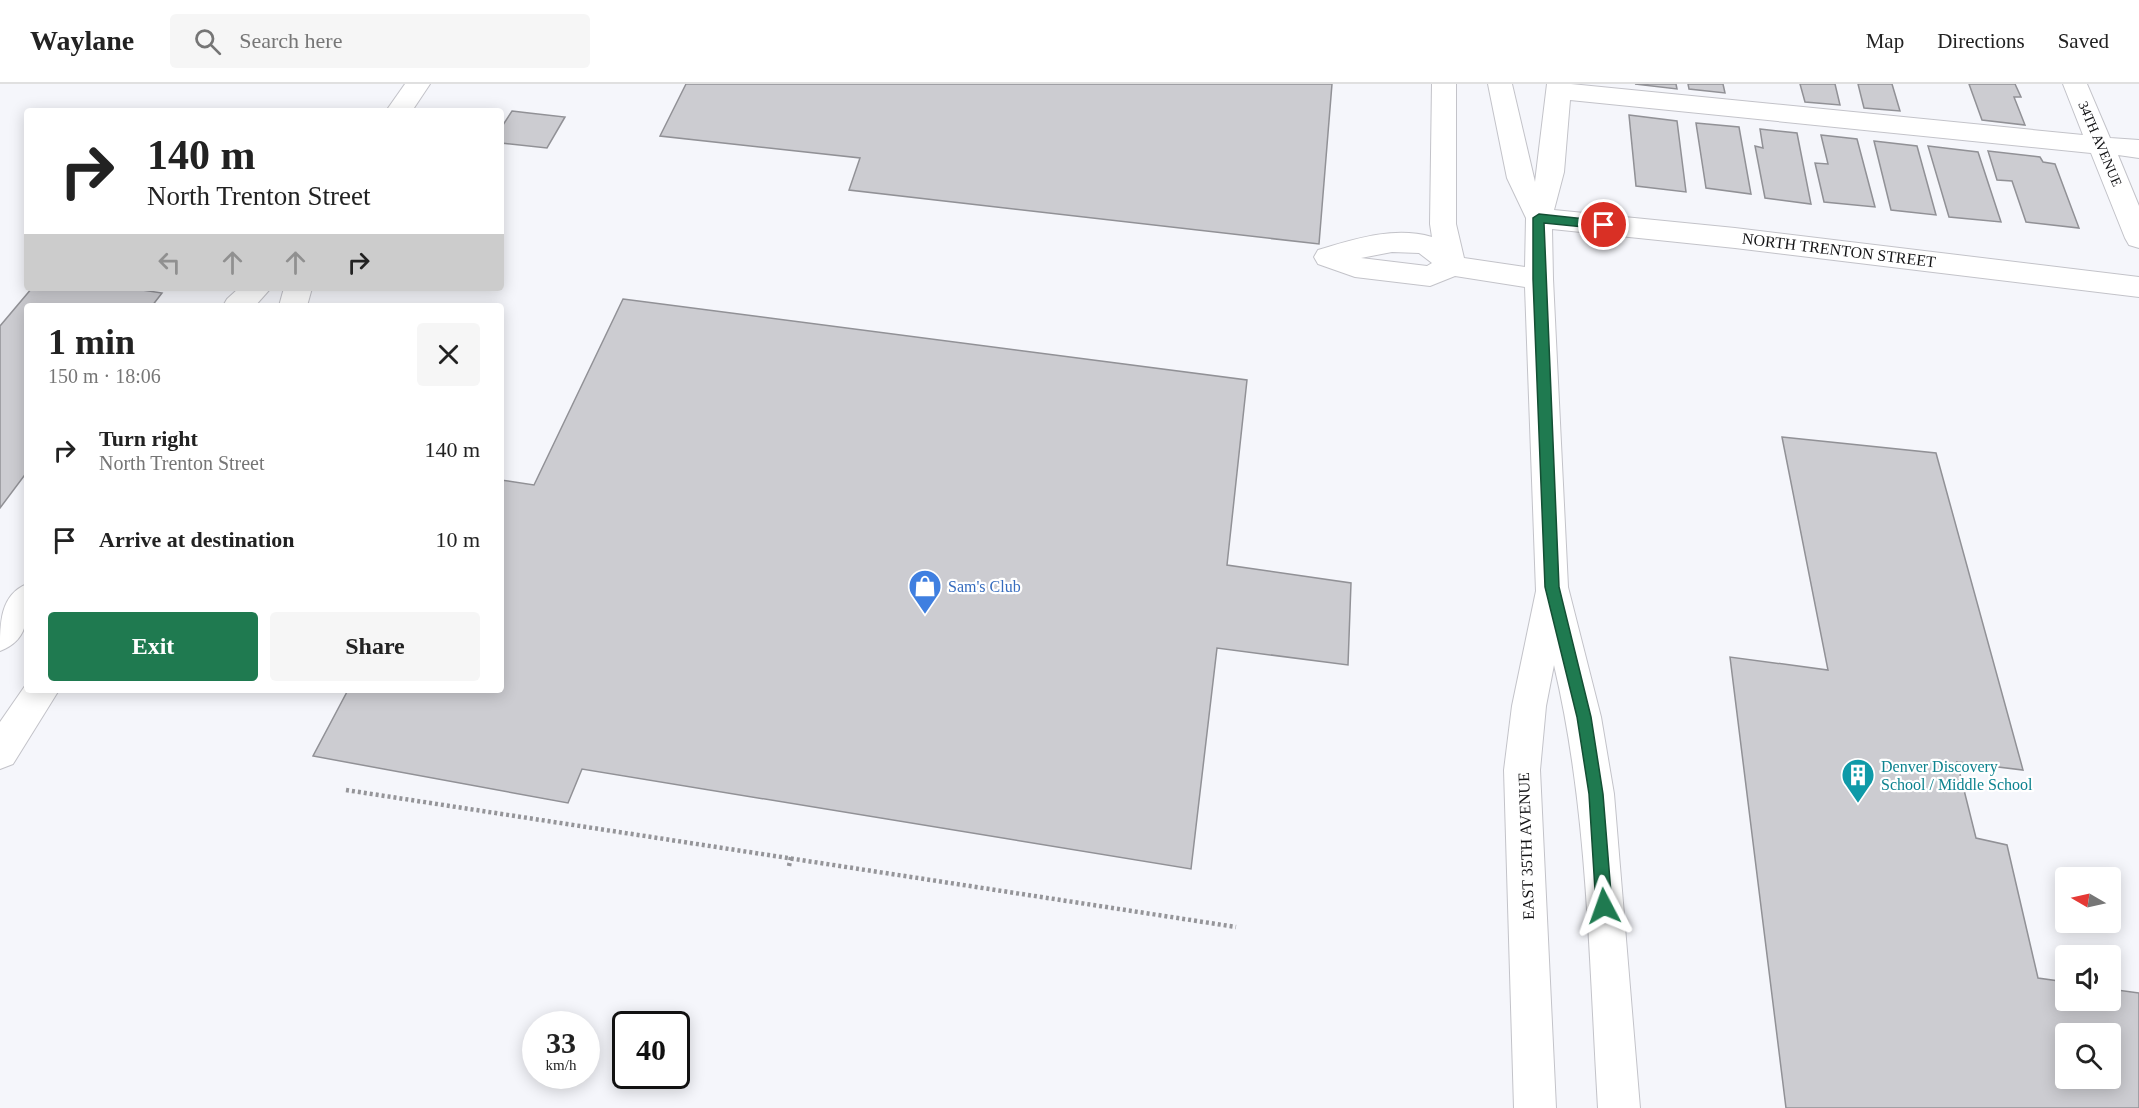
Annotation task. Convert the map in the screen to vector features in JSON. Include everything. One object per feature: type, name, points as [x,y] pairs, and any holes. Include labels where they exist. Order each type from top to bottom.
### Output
[{"type":"street","points":[[401,108],[418,84]]},
{"type":"street","points":[[1444,84],[1443,224],[1452,266],[1539,279]]},
{"type":"street","name":"EAST 35TH AVENUE","points":[[1500,84],[1520,178],[1539,218]]},
{"type":"street","name":"34TH AVENUE","points":[[2075,84],[2139,238]]},
{"type":"street","points":[[1559,87],[2139,149]]},
{"type":"street","name":"EAST 35TH AVENUE","points":[[1559,87],[1551,172],[1539,218],[1539,279],[1552,587],[1584,717],[1596,794],[1619,1108]]},
{"type":"street","name":"NORTH TRENTON STREET","points":[[1539,218],[1735,238],[2139,287]]},
{"type":"street","points":[[240,303],[254,291]]},
{"type":"street","name":"EAST 35TH AVENUE","points":[[1535,1108],[1522,770],[1529,706],[1552,587]]},
{"type":"street","points":[[0,636],[24,602]]},
{"type":"street","points":[[0,752],[40,693]]},
{"type":"path","points":[[346,790],[1236,927]]},
{"type":"path","points":[[789,866],[791,857]]},
{"type":"building","points":[[686,84],[1332,84],[1319,244],[849,190],[860,158],[660,136]]},
{"type":"building","points":[[1635,84],[1676,84],[1677,89]]},
{"type":"building","points":[[1688,84],[1723,84],[1725,93],[1689,89]]},
{"type":"building","points":[[1800,84],[1835,84],[1840,105],[1805,102]]},
{"type":"building","points":[[1858,84],[1892,84],[1900,111],[1864,108]]},
{"type":"building","points":[[1969,84],[2015,84],[2021,97],[2014,97],[2025,125],[1982,120]]},
{"type":"building","points":[[512,111],[565,117],[547,148],[504,143],[504,123]]},
{"type":"building","points":[[1629,115],[1677,121],[1686,192],[1636,186]]},
{"type":"building","points":[[1696,123],[1739,127],[1751,194],[1706,188]]},
{"type":"building","points":[[1760,129],[1797,133],[1811,204],[1765,198],[1755,146],[1763,148]]},
{"type":"building","points":[[1821,135],[1857,139],[1875,207],[1824,202],[1815,163],[1828,164]]},
{"type":"building","points":[[1874,141],[1917,146],[1936,215],[1891,210]]},
{"type":"building","points":[[1928,146],[1978,152],[2001,222],[1949,217]]},
{"type":"building","points":[[1988,151],[2040,157],[2043,162],[2055,164],[2079,228],[2026,222],[2012,181],[1997,180]]},
{"type":"building","points":[[29,291],[149,291],[162,293],[154,303],[24,303],[24,476],[0,508],[0,326]]},
{"type":"building","name":"Sam's Club","points":[[623,299],[1247,380],[1227,565],[1351,583],[1348,665],[1217,648],[1191,869],[582,769],[568,803],[313,756],[346,693],[504,693],[504,480],[534,485]]},
{"type":"building","name":"Denver Discovery School / Middle School","points":[[1782,437],[1936,453],[2023,770],[1957,762],[1976,838],[2007,845],[2038,978],[2055,980],[2055,1011],[2121,1011],[2121,991],[2139,993],[2139,1108],[1786,1108],[1730,657],[1828,670]]},
{"type":"place","name":"Sam's Club","points":[[925,615]]},
{"type":"place","name":"Denver Discovery School / Middle School","points":[[1858,804]]},
{"type":"route","points":[[1604,225],[1539,218],[1539,279],[1552,587],[1584,717],[1596,794],[1604,906]]}]
